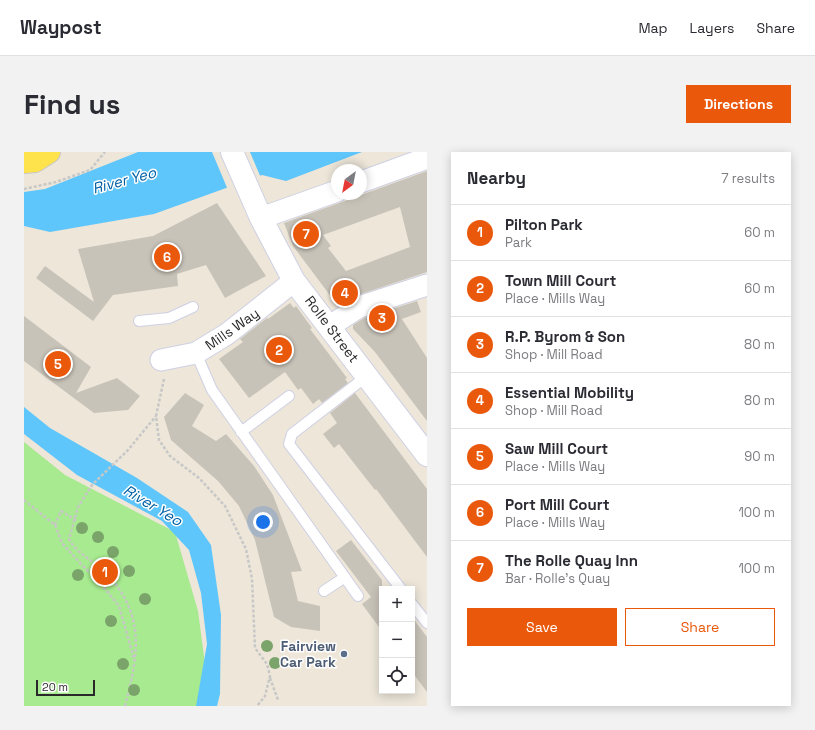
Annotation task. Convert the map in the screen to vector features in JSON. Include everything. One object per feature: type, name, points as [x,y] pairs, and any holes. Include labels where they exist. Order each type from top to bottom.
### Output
[{"type":"main road","points":[[24,162],[35,161],[49,152]]},
{"type":"main road","name":"Rolle Street","points":[[232,152],[261,218],[294,281],[330,326],[427,455]]},
{"type":"street","points":[[367,180],[427,158]]},
{"type":"street","points":[[261,218],[331,193]]},
{"type":"street","name":"Mills Way","points":[[161,360],[196,353],[227,334],[294,281]]},
{"type":"street","points":[[330,326],[359,307],[427,285]]},
{"type":"lane","points":[[139,321],[169,318],[193,307]]},
{"type":"lane","points":[[196,353],[212,390],[358,596]]},
{"type":"lane","points":[[367,376],[292,434],[289,444],[399,586]]},
{"type":"lane","points":[[242,432],[289,396]]},
{"type":"lane","points":[[324,591],[345,577]]},
{"type":"lane","points":[[415,608],[427,623]]},
{"type":"path","points":[[24,189],[56,182],[90,170],[105,152]]},
{"type":"path","points":[[161,360],[166,373],[156,416],[159,440],[170,456],[199,478],[225,506],[246,549],[252,579],[255,648],[267,664],[278,700]]},
{"type":"path","points":[[125,706],[137,639],[132,614],[116,583],[71,543],[69,539],[71,530],[76,520],[78,507],[92,485],[128,450],[156,416]]},
{"type":"path","points":[[24,500],[55,525],[62,543],[108,591],[119,606],[134,662]]},
{"type":"path","points":[[55,525],[61,511],[76,520]]},
{"type":"path","points":[[257,706],[265,696],[270,676]]},
{"type":"green space","points":[[24,442],[65,475],[175,532],[198,611],[208,687],[197,706],[24,706]]},
{"type":"water","name":"River Yeo","points":[[138,152],[362,152],[286,181],[262,175],[154,214],[50,232],[24,226],[24,192],[45,189]]},
{"type":"water","name":"River Yeo","points":[[24,407],[50,428],[137,478],[188,512],[211,545],[221,615],[220,694],[217,706],[196,706],[207,644],[201,593],[189,550],[162,521],[77,475],[24,434]]},
{"type":"pier","points":[[212,152],[250,152],[261,178],[228,190]]},
{"type":"building","points":[[427,171],[427,272],[355,296],[338,306],[293,246],[284,223],[347,200],[367,200],[367,193]],"holes":[[[400,207],[410,247],[346,271],[328,248],[331,246],[323,235]]]},
{"type":"building","points":[[217,203],[266,276],[225,298],[206,265],[177,274],[178,286],[113,295],[93,321],[36,278],[45,266],[94,302],[78,249],[153,236]]},
{"type":"building","points":[[417,301],[421,312],[402,319],[427,358],[427,421],[375,352],[353,329],[353,325],[364,318]]},
{"type":"building","points":[[290,303],[294,308],[296,306],[312,328],[310,329],[347,378],[345,379],[348,383],[322,403],[319,399],[313,404],[301,388],[298,390],[285,372],[249,398],[219,359],[243,342],[240,339],[267,318],[268,319]]},
{"type":"building","points":[[24,316],[91,367],[76,393],[117,378],[140,396],[128,410],[94,413],[24,361]]},
{"type":"building","points":[[185,393],[204,405],[192,426],[216,441],[226,434],[254,466],[273,495],[302,571],[291,572],[298,601],[320,606],[320,631],[291,627],[274,617],[255,540],[239,506],[218,481],[171,440],[164,417]]},
{"type":"building","points":[[355,393],[427,489],[427,557],[376,489],[375,490],[339,444],[334,448],[323,434],[337,423],[330,413]]},
{"type":"building","points":[[351,540],[382,580],[382,586],[379,586],[379,627],[362,604],[371,597],[336,551]]},
{"type":"building","points":[[415,621],[427,637],[427,692],[415,676]]},
{"type":"place","name":"The Rolle Quay Inn","points":[[306,234]]},
{"type":"place","name":"Port Mill Court","points":[[167,257]]},
{"type":"place","name":"Essential Mobility","points":[[345,293]]},
{"type":"place","name":"R.P. Byrom & Son","points":[[382,318]]},
{"type":"place","name":"Town Mill Court","points":[[279,350]]},
{"type":"place","name":"Saw Mill Court","points":[[58,364]]},
{"type":"place","name":"Pilton Park","points":[[105,572]]},
{"type":"place","name":"Fairview Car Park","points":[[344,654]]}]
